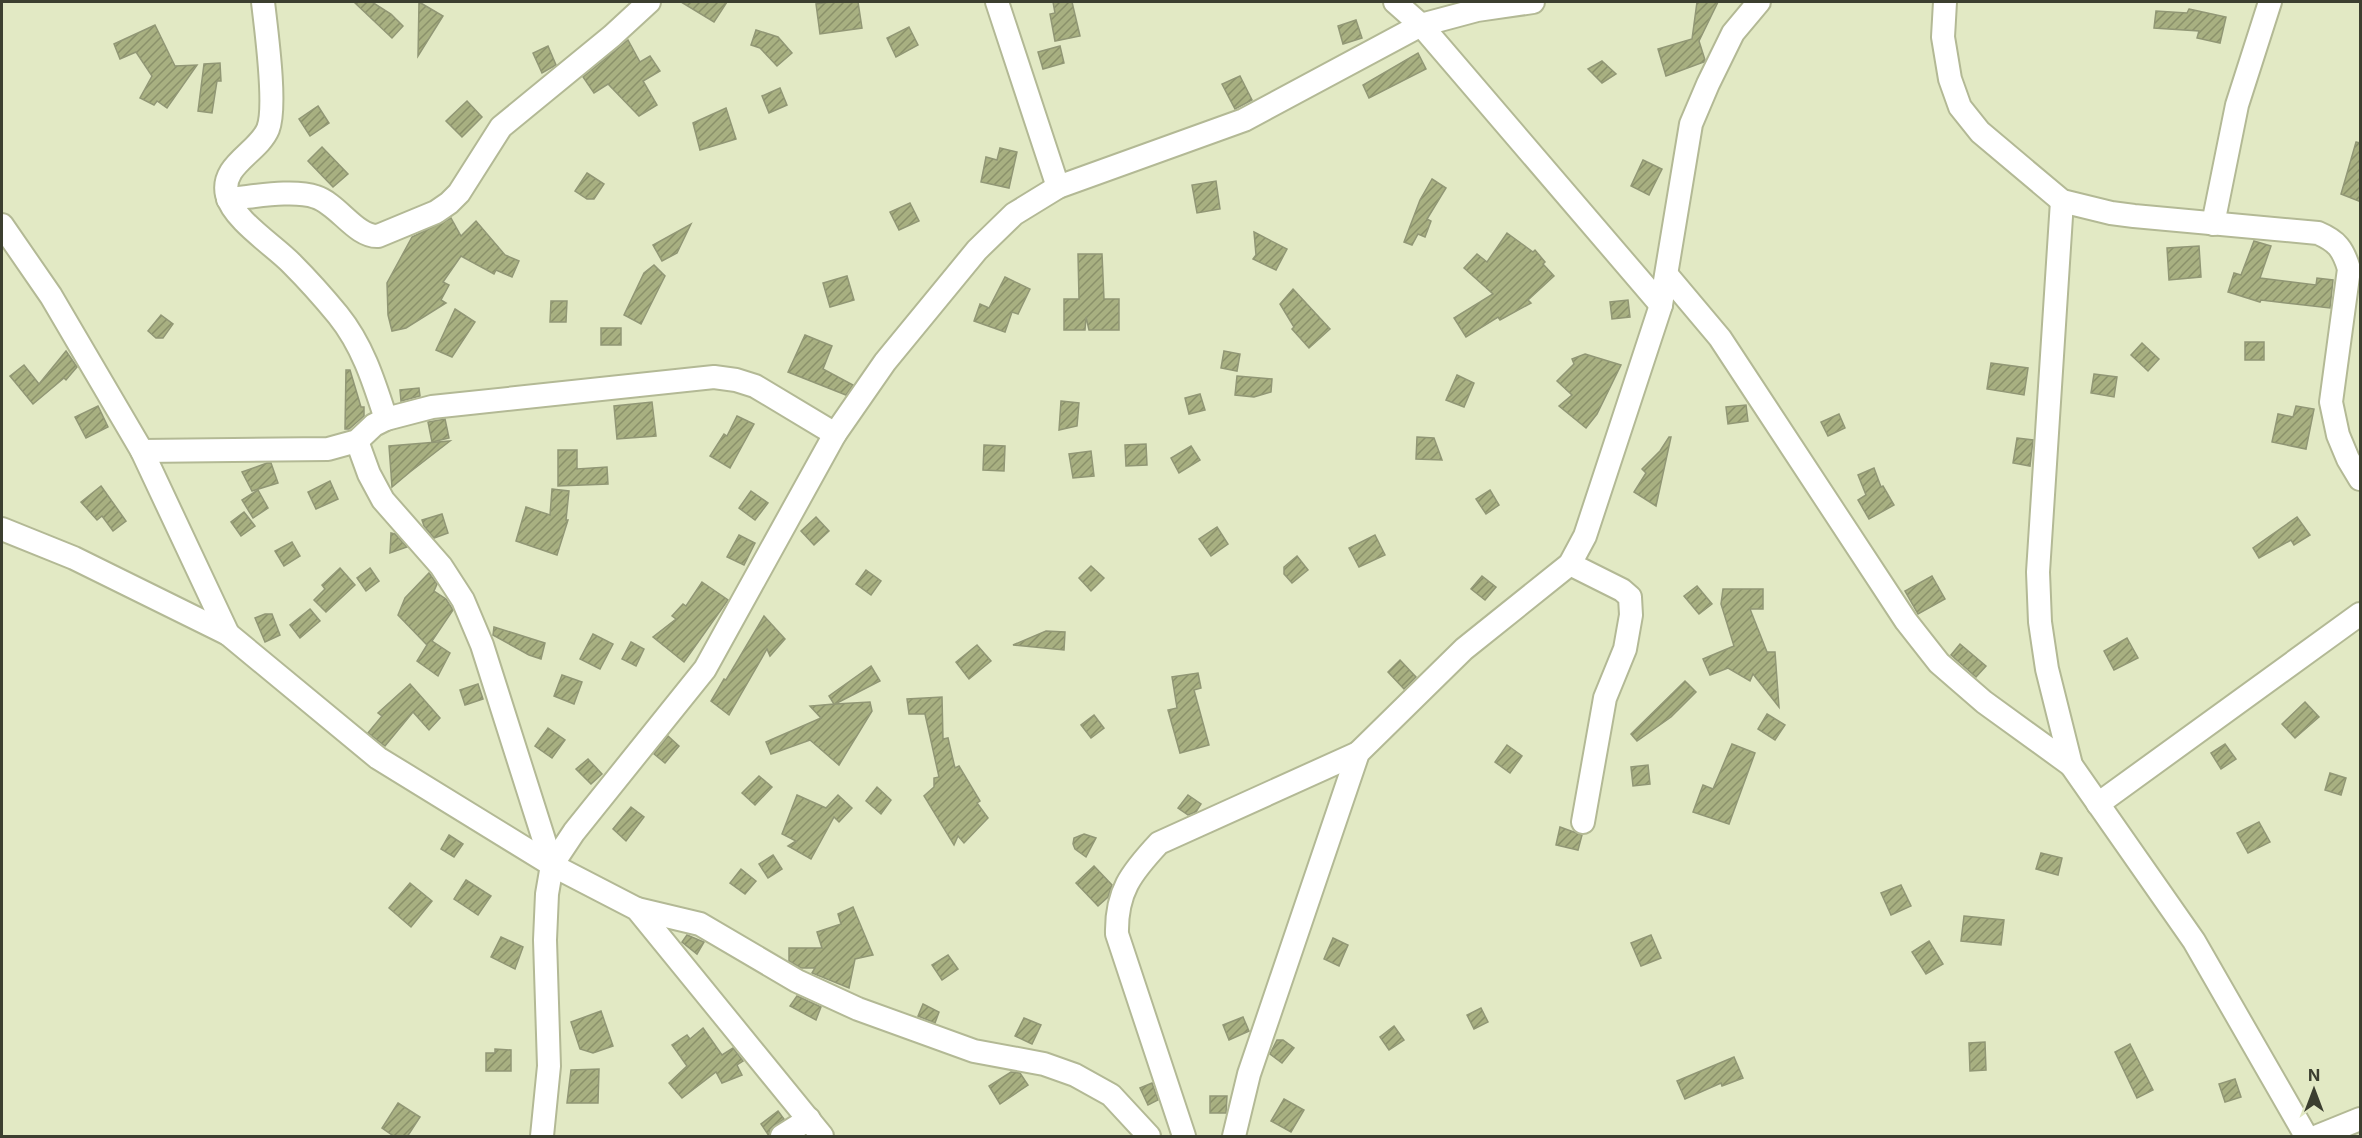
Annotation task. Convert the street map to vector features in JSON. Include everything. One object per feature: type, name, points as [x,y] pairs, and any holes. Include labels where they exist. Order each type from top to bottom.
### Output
[{"type":"street","points":[[263,2],[272,99],[270,124],[266,135],[230,173],[225,184],[228,199],[238,215],[292,264],[339,316],[364,355],[386,418]]},
{"type":"street","points":[[228,199],[302,194],[317,197],[372,236],[378,236],[436,212],[459,193],[501,127],[612,36],[649,2]]},
{"type":"street","points":[[997,2],[1058,187]]},
{"type":"street","points":[[1395,2],[1421,25],[1661,305]]},
{"type":"street","points":[[542,1137],[549,1066],[545,940],[547,894],[552,865],[574,832],[705,669],[835,434],[885,362],[977,249],[1014,214],[1058,187],[1244,120],[1421,25],[1477,10],[1533,2]]},
{"type":"street","points":[[1184,1137],[1117,934],[1117,912],[1123,892],[1136,867],[1159,843],[1358,753],[1464,649],[1570,564],[1585,536],[1661,305],[1691,124],[1733,33],[1759,2]]},
{"type":"street","points":[[1945,2],[1943,37],[1950,79],[1960,107],[1980,132],[2062,201],[2111,213],[2318,233],[2336,242],[2344,252],[2349,269],[2331,402],[2338,435],[2348,459],[2361,479]]},
{"type":"street","points":[[2213,224],[2237,105],[2270,2]]},
{"type":"street","points":[[2062,201],[2038,573],[2040,622],[2046,660],[2071,765]]},
{"type":"street","points":[[2,225],[51,296],[142,451],[228,634]]},
{"type":"street","points":[[1667,275],[1720,338],[1906,621],[1939,663],[1984,702],[2071,765],[2194,941],[2306,1137]]},
{"type":"street","points":[[142,451],[328,449],[357,441],[374,425],[386,418],[432,407],[714,377],[755,386],[835,434]]},
{"type":"street","points":[[357,441],[369,474],[383,500],[441,566],[463,600],[482,645],[552,865]]},
{"type":"street","points":[[2,529],[74,558],[228,634],[378,758],[552,865],[637,909],[700,924],[797,981],[858,1009],[974,1051],[1044,1064],[1075,1075],[1111,1095],[1149,1137]]},
{"type":"street","points":[[1570,564],[1622,590],[1629,597],[1631,615],[1625,650],[1605,698],[1582,822]]},
{"type":"street","points":[[2098,804],[2361,614]]},
{"type":"street","points":[[1233,1137],[1249,1074],[1358,753]]},
{"type":"street","points":[[637,909],[816,1128],[782,1137]]},
{"type":"street","points":[[2318,1137],[2361,1119]]},
{"type":"building","points":[[354,2],[372,2],[391,14],[403,26],[392,38]]},
{"type":"building","points":[[419,2],[443,16],[418,56]]},
{"type":"building","points":[[681,2],[727,2],[714,22]]},
{"type":"building","points":[[858,2],[862,28],[820,34],[816,4]]},
{"type":"building","points":[[1053,2],[1072,2],[1080,36],[1055,41],[1050,14],[1055,13]]},
{"type":"building","points":[[1697,2],[1718,2],[1699,41],[1705,60],[1666,76],[1658,49],[1692,39]]},
{"type":"building","points":[[2189,9],[2226,17],[2220,43],[2197,38],[2199,31],[2154,28],[2156,11],[2187,13]]},
{"type":"building","points":[[1356,20],[1362,38],[1343,44],[1338,26]]},
{"type":"building","points":[[155,25],[175,66],[197,65],[167,108],[157,101],[154,105],[140,98],[152,76],[136,52],[120,59],[114,44]]},
{"type":"building","points":[[909,27],[918,45],[896,57],[887,38]]},
{"type":"building","points":[[756,30],[778,37],[792,53],[777,66],[760,48],[751,45]]},
{"type":"building","points":[[628,40],[640,62],[650,56],[660,71],[643,81],[657,105],[639,116],[608,84],[594,93],[583,77]]},
{"type":"building","points":[[548,46],[556,65],[542,73],[533,53]]},
{"type":"building","points":[[1060,46],[1064,63],[1043,69],[1038,52]]},
{"type":"building","points":[[1418,53],[1426,69],[1369,98],[1363,85]]},
{"type":"building","points":[[1602,61],[1616,74],[1602,83],[1588,69]]},
{"type":"building","points":[[220,63],[221,81],[217,81],[212,113],[198,111],[204,64]]},
{"type":"building","points":[[1240,76],[1252,100],[1235,109],[1222,84]]},
{"type":"building","points":[[780,88],[787,105],[769,113],[762,96]]},
{"type":"building","points":[[467,101],[482,117],[462,137],[446,121]]},
{"type":"building","points":[[318,106],[329,123],[310,136],[299,119]]},
{"type":"building","points":[[726,108],[736,139],[700,150],[693,123]]},
{"type":"building","points":[[2356,142],[2361,143],[2361,202],[2341,194]]},
{"type":"building","points":[[322,147],[348,174],[333,187],[308,161]]},
{"type":"building","points":[[1000,148],[1017,152],[1009,188],[981,182],[986,157],[997,160]]},
{"type":"building","points":[[1643,160],[1662,169],[1649,195],[1631,186]]},
{"type":"building","points":[[587,173],[604,184],[594,199],[587,199],[575,191]]},
{"type":"building","points":[[1432,179],[1446,188],[1427,219],[1431,221],[1425,237],[1418,234],[1412,245],[1404,242],[1420,200]]},
{"type":"building","points":[[1216,181],[1220,209],[1197,213],[1192,185]]},
{"type":"building","points":[[910,203],[919,221],[899,230],[890,212]]},
{"type":"building","points":[[451,218],[461,236],[476,221],[505,255],[519,261],[512,277],[496,270],[494,274],[461,256],[443,282],[449,285],[441,300],[446,303],[406,328],[392,331],[388,315],[387,283],[412,237]]},
{"type":"building","points":[[691,224],[677,253],[662,261],[653,245]]},
{"type":"building","points":[[1254,232],[1287,249],[1276,270],[1253,259],[1256,255]]},
{"type":"building","points":[[1507,233],[1533,252],[1535,250],[1545,262],[1543,264],[1554,276],[1528,300],[1531,303],[1500,320],[1498,317],[1466,337],[1454,318],[1493,294],[1464,268],[1477,254],[1487,262]]},
{"type":"building","points":[[2254,241],[2271,246],[2260,278],[2316,285],[2317,278],[2333,280],[2330,308],[2261,300],[2260,302],[2228,292],[2234,273],[2241,275]]},
{"type":"building","points":[[2199,246],[2201,277],[2169,280],[2167,248]]},
{"type":"building","points":[[1078,254],[1102,254],[1104,299],[1119,299],[1119,330],[1089,330],[1086,317],[1085,330],[1064,330],[1064,299],[1079,299]]},
{"type":"building","points":[[654,265],[665,276],[641,324],[624,315],[644,273]]},
{"type":"building","points":[[847,276],[854,300],[830,307],[823,283]]},
{"type":"building","points":[[1005,277],[1030,289],[1018,314],[1012,312],[1005,332],[974,321],[980,304],[989,308]]},
{"type":"building","points":[[1293,289],[1330,329],[1309,348],[1292,329],[1294,327],[1280,304]]},
{"type":"building","points":[[1628,300],[1630,317],[1612,319],[1610,302]]},
{"type":"building","points":[[551,301],[567,301],[566,322],[550,322]]},
{"type":"building","points":[[455,309],[475,322],[452,357],[436,350]]},
{"type":"building","points":[[161,315],[173,324],[163,338],[156,338],[148,331]]},
{"type":"building","points":[[601,328],[621,328],[621,345],[601,345]]},
{"type":"building","points":[[805,335],[832,346],[823,369],[853,385],[846,395],[788,372]]},
{"type":"building","points":[[2245,342],[2264,342],[2264,360],[2245,360]]},
{"type":"building","points":[[2142,343],[2159,359],[2148,371],[2131,355]]},
{"type":"building","points":[[66,351],[77,367],[66,380],[64,378],[33,404],[10,376],[24,365],[39,384]]},
{"type":"building","points":[[1224,351],[1240,354],[1237,371],[1221,368]]},
{"type":"building","points":[[1585,354],[1621,365],[1597,414],[1586,428],[1559,406],[1572,395],[1557,381],[1574,364],[1572,359]]},
{"type":"building","points":[[1991,363],[2028,368],[2024,395],[1987,389]]},
{"type":"building","points":[[346,370],[350,370],[361,407],[364,407],[364,416],[349,429],[345,429]]},
{"type":"building","points":[[2094,374],[2117,377],[2114,397],[2091,393]]},
{"type":"building","points":[[1457,375],[1474,383],[1464,407],[1446,400]]},
{"type":"building","points":[[1237,376],[1272,379],[1271,392],[1254,397],[1235,395]]},
{"type":"building","points":[[419,388],[420,396],[401,401],[400,390]]},
{"type":"building","points":[[1200,394],[1205,410],[1189,414],[1185,398]]},
{"type":"building","points":[[1061,401],[1079,403],[1077,426],[1059,430]]},
{"type":"building","points":[[652,402],[656,436],[617,439],[614,406]]},
{"type":"building","points":[[1746,405],[1748,421],[1728,424],[1726,407]]},
{"type":"building","points":[[98,406],[108,427],[86,438],[75,417]]},
{"type":"building","points":[[2296,406],[2314,409],[2306,449],[2272,442],[2278,414],[2293,417]]},
{"type":"building","points":[[1839,414],[1845,428],[1828,436],[1821,422]]},
{"type":"building","points":[[737,416],[754,424],[730,468],[710,456],[724,434],[727,436]]},
{"type":"building","points":[[445,419],[449,438],[432,442],[428,422]]},
{"type":"building","points":[[1417,437],[1434,438],[1442,460],[1416,459]]},
{"type":"building","points":[[1671,437],[1656,506],[1634,492],[1646,473],[1642,469],[1660,451]]},
{"type":"building","points":[[2017,438],[2033,440],[2030,466],[2013,463]]},
{"type":"building","points":[[450,441],[410,472],[392,487],[389,446]]},
{"type":"building","points":[[1146,444],[1147,465],[1126,466],[1125,445]]},
{"type":"building","points":[[984,445],[1005,446],[1004,471],[983,470]]},
{"type":"building","points":[[1191,446],[1200,460],[1179,473],[1171,458]]},
{"type":"building","points":[[558,450],[577,450],[577,469],[607,467],[608,484],[558,486]]},
{"type":"building","points":[[1091,451],[1094,476],[1073,478],[1069,454]]},
{"type":"building","points":[[271,463],[278,483],[252,491],[242,472]]},
{"type":"building","points":[[1874,468],[1881,487],[1883,486],[1894,505],[1869,519],[1858,500],[1866,495],[1858,475]]},
{"type":"building","points":[[330,481],[338,499],[316,509],[308,492]]},
{"type":"building","points":[[101,486],[126,521],[113,531],[102,516],[97,520],[81,502]]},
{"type":"building","points":[[552,489],[569,491],[566,520],[568,520],[557,555],[516,541],[526,507],[550,515]]},
{"type":"building","points":[[258,490],[268,508],[253,518],[242,500]]},
{"type":"building","points":[[1490,490],[1499,505],[1486,514],[1476,499]]},
{"type":"building","points":[[751,491],[768,503],[755,520],[739,508]]},
{"type":"building","points":[[244,512],[255,526],[241,536],[231,522]]},
{"type":"building","points":[[442,514],[448,533],[434,538],[422,520]]},
{"type":"building","points":[[816,517],[829,531],[814,545],[801,531]]},
{"type":"building","points":[[2297,517],[2310,535],[2294,545],[2291,540],[2259,558],[2253,548]]},
{"type":"building","points":[[1217,527],[1228,544],[1211,556],[1199,539]]},
{"type":"building","points":[[391,533],[395,534],[407,547],[390,553]]},
{"type":"building","points":[[739,535],[755,543],[744,565],[727,557]]},
{"type":"building","points":[[1375,535],[1385,555],[1359,567],[1349,548]]},
{"type":"building","points":[[292,542],[300,556],[284,566],[275,551]]},
{"type":"building","points":[[1297,556],[1308,570],[1292,583],[1284,574],[1284,567]]},
{"type":"building","points":[[1091,566],[1104,578],[1091,591],[1079,578]]},
{"type":"building","points":[[340,568],[355,585],[326,612],[314,600],[325,589],[322,585]]},
{"type":"building","points":[[370,568],[379,581],[366,591],[357,578]]},
{"type":"building","points":[[866,570],[881,581],[871,595],[856,584]]},
{"type":"building","points":[[429,573],[437,584],[434,591],[446,599],[453,610],[432,641],[450,653],[438,676],[417,661],[427,645],[398,615],[405,598]]},
{"type":"building","points":[[1482,576],[1496,587],[1485,600],[1471,589]]},
{"type":"building","points":[[1932,576],[1945,599],[1918,614],[1905,591]]},
{"type":"building","points":[[702,582],[728,600],[684,662],[653,637],[676,619],[672,616],[683,604],[686,606]]},
{"type":"building","points":[[1697,586],[1712,604],[1699,614],[1684,596]]},
{"type":"building","points":[[1723,589],[1763,589],[1763,609],[1750,609],[1767,652],[1775,652],[1779,707],[1753,674],[1750,681],[1728,668],[1710,675],[1703,659],[1734,646],[1721,604]]},
{"type":"building","points":[[310,609],[320,621],[300,638],[290,625]]},
{"type":"building","points":[[272,614],[280,635],[265,642],[255,618]]},
{"type":"building","points":[[764,616],[785,639],[770,656],[767,649],[729,715],[711,701]]},
{"type":"building","points":[[494,627],[545,643],[541,659],[493,635]]},
{"type":"building","points":[[1046,631],[1065,632],[1064,650],[1013,645]]},
{"type":"building","points":[[593,634],[613,644],[600,669],[580,659]]},
{"type":"building","points":[[2127,638],[2138,658],[2114,670],[2104,651]]},
{"type":"building","points":[[631,642],[644,649],[636,666],[622,659]]},
{"type":"building","points":[[1960,644],[1986,666],[1976,677],[1951,655]]},
{"type":"building","points":[[977,645],[991,661],[969,679],[956,662]]},
{"type":"building","points":[[1400,660],[1416,677],[1404,689],[1388,672]]},
{"type":"building","points":[[871,666],[880,681],[835,704],[870,702],[872,711],[839,765],[810,740],[771,754],[766,742],[821,718],[810,706],[834,704],[829,696]]},
{"type":"building","points":[[1198,673],[1201,688],[1194,690],[1209,745],[1180,753],[1168,710],[1177,708],[1172,677]]},
{"type":"building","points":[[562,675],[582,682],[574,704],[554,696]]},
{"type":"building","points":[[1685,681],[1696,692],[1671,717],[1637,741],[1631,734]]},
{"type":"building","points":[[410,684],[440,718],[429,730],[413,712],[385,746],[368,733],[382,716],[378,713]]},
{"type":"building","points":[[478,684],[483,699],[465,705],[460,690]]},
{"type":"building","points":[[942,697],[943,739],[948,738],[955,768],[959,766],[980,801],[977,803],[988,818],[964,843],[958,836],[954,845],[924,796],[934,787],[934,778],[939,777],[925,714],[909,714],[907,699]]},
{"type":"building","points":[[2305,702],[2319,717],[2295,738],[2282,724]]},
{"type":"building","points":[[1767,714],[1785,725],[1775,740],[1758,729]]},
{"type":"building","points":[[1094,715],[1104,728],[1091,738],[1081,725]]},
{"type":"building","points":[[548,728],[565,740],[552,758],[535,746]]},
{"type":"building","points":[[668,736],[679,746],[665,763],[654,754]]},
{"type":"building","points":[[1732,744],[1755,753],[1729,824],[1693,812],[1703,785],[1713,789]]},
{"type":"building","points":[[2225,744],[2236,759],[2221,769],[2211,753]]},
{"type":"building","points":[[1507,745],[1522,756],[1510,773],[1495,762]]},
{"type":"building","points":[[588,759],[602,774],[591,784],[576,769]]},
{"type":"building","points":[[1648,765],[1650,784],[1633,786],[1631,767]]},
{"type":"building","points":[[2330,773],[2346,778],[2341,795],[2325,790]]},
{"type":"building","points":[[759,776],[772,787],[755,805],[742,793]]},
{"type":"building","points":[[877,787],[891,800],[881,814],[866,801]]},
{"type":"building","points":[[797,795],[826,808],[838,795],[852,808],[839,822],[834,817],[811,859],[788,846],[796,841],[782,834]]},
{"type":"building","points":[[1188,795],[1201,804],[1196,812],[1188,815],[1178,808]]},
{"type":"building","points":[[631,807],[644,817],[626,841],[613,829]]},
{"type":"building","points":[[2259,822],[2270,842],[2248,853],[2237,833]]},
{"type":"building","points":[[1560,827],[1582,835],[1578,850],[1556,845]]},
{"type":"building","points":[[1084,834],[1096,838],[1086,857],[1075,849],[1073,844],[1074,838]]},
{"type":"building","points":[[449,835],[463,844],[454,857],[441,849]]},
{"type":"building","points":[[2041,853],[2062,858],[2058,875],[2036,869]]},
{"type":"building","points":[[773,855],[782,869],[768,878],[759,864]]},
{"type":"building","points":[[1094,866],[1112,885],[1108,897],[1098,906],[1076,883]]},
{"type":"building","points":[[741,869],[756,881],[745,894],[730,883]]},
{"type":"building","points":[[466,880],[491,896],[478,915],[454,899]]},
{"type":"building","points":[[410,883],[432,901],[411,927],[389,908]]},
{"type":"building","points":[[1901,885],[1911,906],[1891,915],[1881,893]]},
{"type":"building","points":[[853,907],[873,955],[855,959],[849,988],[812,973],[815,968],[801,968],[789,961],[789,948],[822,948],[817,932],[841,924],[838,914]]},
{"type":"building","points":[[1964,916],[2004,920],[2001,945],[1961,941]]},
{"type":"building","points":[[687,935],[704,942],[697,954],[682,942]]},
{"type":"building","points":[[1651,935],[1661,958],[1641,966],[1631,943]]},
{"type":"building","points":[[501,937],[523,947],[515,969],[491,957]]},
{"type":"building","points":[[1333,938],[1348,945],[1339,966],[1324,959]]},
{"type":"building","points":[[1929,941],[1943,964],[1926,974],[1912,952]]},
{"type":"building","points":[[948,955],[958,969],[942,980],[932,965]]},
{"type":"building","points":[[797,996],[821,1007],[816,1020],[790,1006]]},
{"type":"building","points":[[923,1004],[939,1012],[935,1023],[918,1016]]},
{"type":"building","points":[[1481,1008],[1488,1022],[1474,1029],[1467,1015]]},
{"type":"building","points":[[601,1011],[613,1046],[593,1053],[580,1049],[571,1022]]},
{"type":"building","points":[[1243,1017],[1249,1031],[1229,1040],[1223,1025]]},
{"type":"building","points":[[1024,1018],[1041,1025],[1032,1044],[1015,1036]]},
{"type":"building","points":[[1394,1026],[1404,1040],[1389,1050],[1380,1037]]},
{"type":"building","points":[[703,1028],[722,1055],[733,1048],[743,1061],[737,1065],[742,1075],[722,1083],[716,1072],[682,1098],[669,1083],[687,1066],[672,1045],[687,1035],[690,1039]]},
{"type":"building","points":[[1277,1040],[1283,1040],[1294,1048],[1282,1063],[1270,1054]]},
{"type":"building","points":[[1985,1042],[1986,1070],[1970,1071],[1969,1043]]},
{"type":"building","points":[[2130,1044],[2153,1090],[2137,1098],[2115,1052]]},
{"type":"building","points":[[495,1049],[511,1050],[511,1071],[486,1071],[486,1053],[495,1053]]},
{"type":"building","points":[[1734,1057],[1743,1078],[1722,1086],[1721,1083],[1685,1099],[1677,1081]]},
{"type":"building","points":[[599,1069],[598,1103],[567,1103],[571,1070]]},
{"type":"building","points":[[1011,1072],[1020,1073],[1028,1085],[1000,1104],[989,1086]]},
{"type":"building","points":[[2235,1079],[2241,1097],[2225,1102],[2219,1084]]},
{"type":"building","points":[[1152,1083],[1158,1100],[1148,1105],[1140,1088]]},
{"type":"building","points":[[1210,1096],[1227,1096],[1226,1113],[1210,1113]]},
{"type":"building","points":[[1284,1099],[1304,1110],[1291,1132],[1271,1121]]},
{"type":"building","points":[[398,1103],[420,1117],[407,1137],[395,1137],[382,1128]]},
{"type":"building","points":[[778,1111],[784,1119],[770,1129],[769,1136],[761,1124]]}]
